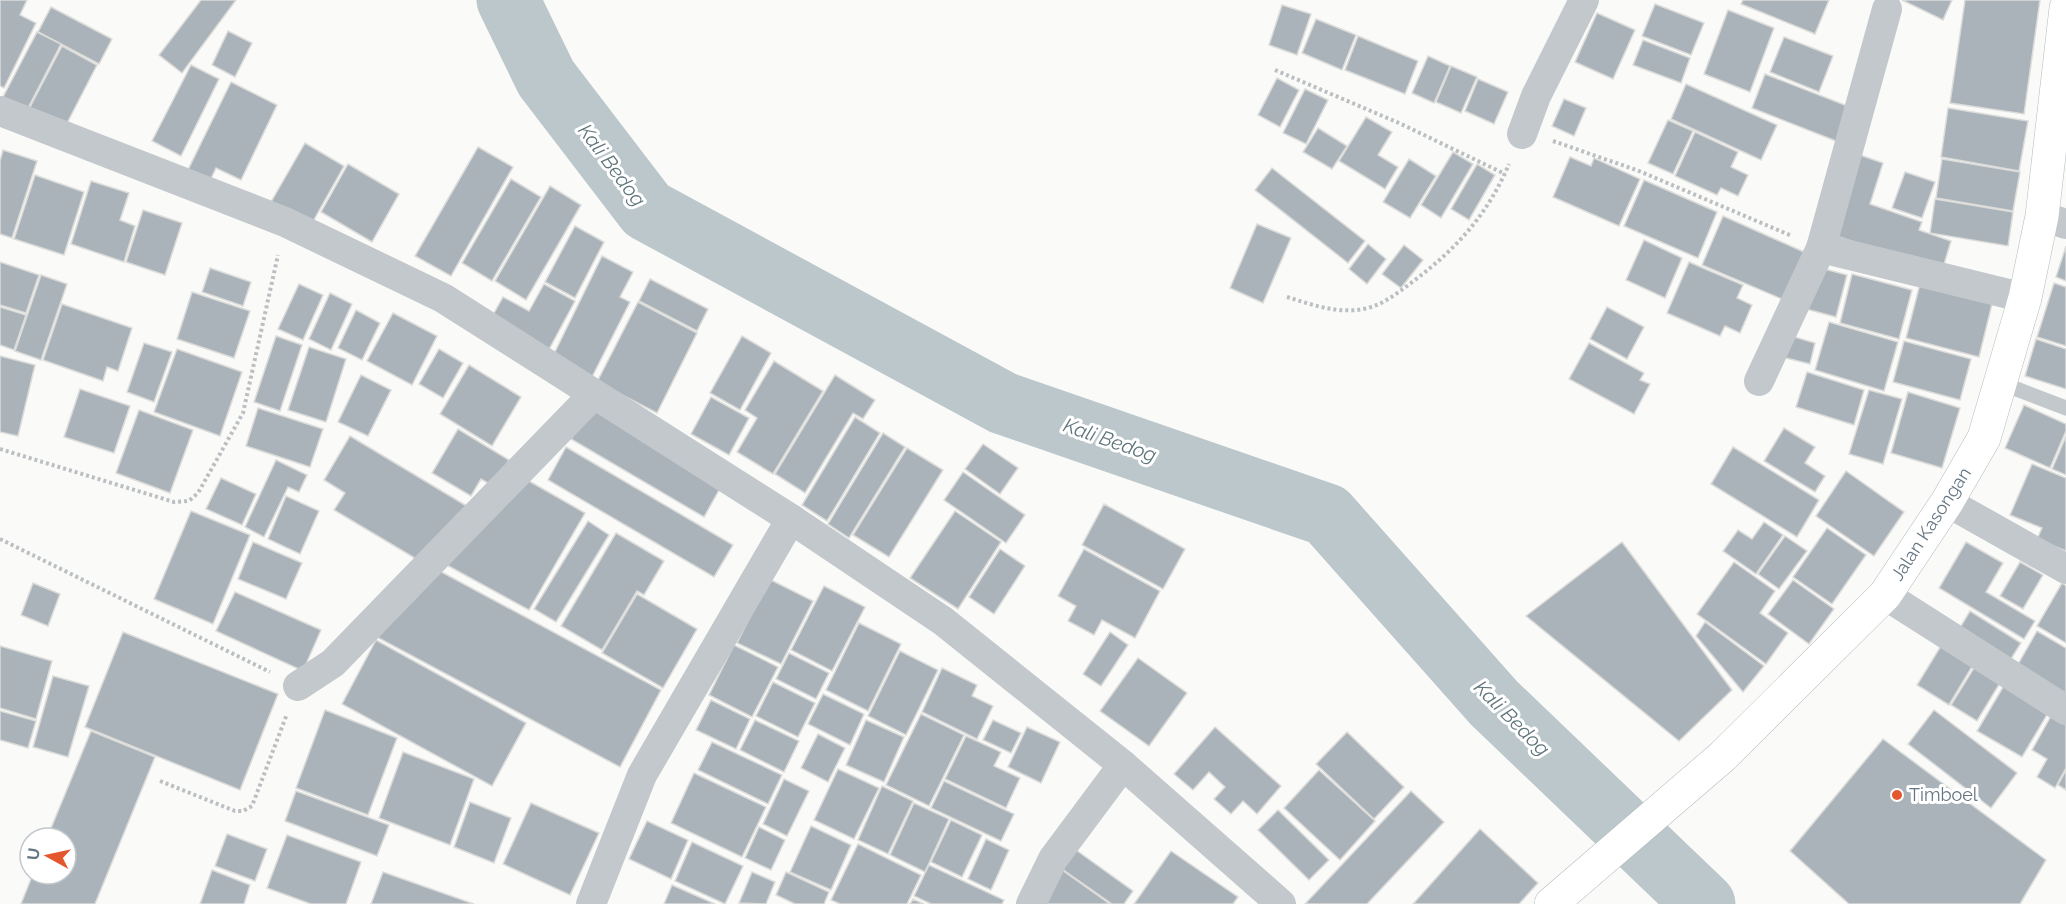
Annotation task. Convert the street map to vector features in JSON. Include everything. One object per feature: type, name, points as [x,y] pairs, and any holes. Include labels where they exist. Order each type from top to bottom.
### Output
[{"type":"main road","name":"Jalan Kasongan","points":[[1552,903],[1723,756],[1885,595],[1947,502],[1984,438],[2025,298],[2054,220],[2066,8]]},
{"type":"street","points":[[1522,134],[1536,96],[1584,0]]},
{"type":"street","points":[[1759,381],[1821,248],[1887,9]]},
{"type":"street","points":[[0,111],[285,222],[443,298],[790,519],[943,621],[1123,765],[1281,904]]},
{"type":"street","points":[[1821,248],[2025,298]]},
{"type":"street","points":[[298,686],[333,663],[593,395]]},
{"type":"street","points":[[1947,502],[2066,569]]},
{"type":"street","points":[[591,904],[642,775],[790,519]]},
{"type":"street","points":[[1885,595],[2066,710]]},
{"type":"street","points":[[1031,904],[1053,859],[1123,765]]},
{"type":"lane","points":[[2001,383],[2066,408]]},
{"type":"path","points":[[1275,70],[1399,123],[1505,174]]},
{"type":"path","points":[[1287,297],[1341,311],[1367,308],[1390,299],[1450,253],[1476,224],[1505,174],[1522,134],[1586,151],[1640,171],[1821,248]]},
{"type":"path","points":[[0,449],[174,502],[189,501],[198,493],[243,413],[285,222]]},
{"type":"path","points":[[0,539],[298,686],[252,806],[243,812],[235,812],[160,781]]},
{"type":"building","points":[[0,0],[27,0],[20,15],[36,23],[4,88],[0,86]]},
{"type":"building","points":[[201,0],[236,0],[182,73],[159,55]]},
{"type":"building","points":[[1743,0],[1829,0],[1815,34],[1741,4]]},
{"type":"building","points":[[1902,0],[1952,0],[1943,20]]},
{"type":"building","points":[[1965,0],[2040,0],[2024,114],[1950,103]]},
{"type":"building","points":[[1655,4],[1704,23],[1691,55],[1642,36]]},
{"type":"building","points":[[1282,5],[1311,14],[1297,55],[1269,45]]},
{"type":"building","points":[[51,7],[112,39],[99,64],[38,32]]},
{"type":"building","points":[[1728,10],[1774,28],[1750,92],[1704,74]]},
{"type":"building","points":[[1597,13],[1635,30],[1613,79],[1575,62]]},
{"type":"building","points":[[1316,19],[1356,35],[1342,70],[1302,53]]},
{"type":"building","points":[[228,31],[252,43],[235,77],[212,65]]},
{"type":"building","points":[[37,32],[61,44],[27,110],[3,97]]},
{"type":"building","points":[[1358,36],[1418,61],[1405,94],[1345,70]]},
{"type":"building","points":[[1784,37],[1833,56],[1819,92],[1770,72]]},
{"type":"building","points":[[1643,40],[1690,58],[1681,83],[1633,65]]},
{"type":"building","points":[[62,46],[97,65],[65,127],[29,109]]},
{"type":"building","points":[[1428,56],[1450,66],[1434,103],[1412,93]]},
{"type":"building","points":[[191,65],[219,79],[181,156],[152,141]]},
{"type":"building","points":[[1451,66],[1477,77],[1461,113],[1436,102]]},
{"type":"building","points":[[1765,74],[1855,109],[1841,143],[1752,108]]},
{"type":"building","points":[[1277,78],[1299,90],[1280,127],[1258,115]]},
{"type":"building","points":[[1478,79],[1508,92],[1494,124],[1465,111]]},
{"type":"building","points":[[231,82],[277,105],[241,180],[216,168],[207,187],[185,176]]},
{"type":"building","points":[[1686,84],[1777,125],[1761,160],[1671,119]]},
{"type":"building","points":[[1305,89],[1328,100],[1306,144],[1283,133]]},
{"type":"building","points":[[1564,99],[1586,108],[1574,136],[1552,126]]},
{"type":"building","points":[[1948,108],[2028,121],[2019,171],[1941,157]]},
{"type":"building","points":[[1366,117],[1392,132],[1378,155],[1398,167],[1385,189],[1339,161]]},
{"type":"building","points":[[1668,120],[1693,131],[1673,174],[1648,163]]},
{"type":"building","points":[[1318,128],[1347,146],[1332,169],[1303,152]]},
{"type":"building","points":[[1695,132],[1738,152],[1731,167],[1748,175],[1738,196],[1721,188],[1717,195],[1675,176]]},
{"type":"building","points":[[305,143],[344,166],[311,225],[271,202]]},
{"type":"building","points":[[478,147],[513,167],[451,276],[415,256]]},
{"type":"building","points":[[3,150],[37,161],[12,238],[0,234],[0,161]]},
{"type":"building","points":[[1453,152],[1473,164],[1441,218],[1421,205]]},
{"type":"building","points":[[1860,155],[1883,163],[1870,204],[1922,222],[1919,230],[1951,241],[1942,271],[1833,235]]},
{"type":"building","points":[[1570,157],[1591,166],[1594,158],[1640,179],[1619,226],[1553,197]]},
{"type":"building","points":[[1409,159],[1436,176],[1410,218],[1383,202]]},
{"type":"building","points":[[1942,159],[2020,172],[2013,211],[1936,198]]},
{"type":"building","points":[[348,164],[399,194],[372,242],[321,212]]},
{"type":"building","points":[[1477,164],[1495,175],[1469,220],[1451,209]]},
{"type":"building","points":[[1272,168],[1365,241],[1348,263],[1255,190]]},
{"type":"building","points":[[1905,172],[1935,182],[1922,218],[1892,208]]},
{"type":"building","points":[[35,175],[84,192],[64,255],[14,239]]},
{"type":"building","points":[[511,179],[541,197],[492,281],[462,263]]},
{"type":"building","points":[[1644,180],[1717,212],[1698,258],[1624,226]]},
{"type":"building","points":[[91,181],[129,193],[120,220],[135,226],[124,262],[71,244]]},
{"type":"building","points":[[550,186],[581,205],[526,300],[495,281]]},
{"type":"building","points":[[1935,199],[2013,212],[2008,246],[1930,233]]},
{"type":"building","points":[[143,210],[182,223],[165,275],[126,262]]},
{"type":"building","points":[[1723,216],[1804,252],[1784,300],[1702,265]]},
{"type":"building","points":[[1257,224],[1291,238],[1263,303],[1230,288]]},
{"type":"building","points":[[575,226],[604,242],[575,298],[545,282]]},
{"type":"building","points":[[1644,240],[1682,258],[1665,298],[1626,280]]},
{"type":"building","points":[[1368,244],[1386,259],[1367,284],[1349,269]]},
{"type":"building","points":[[1404,245],[1423,260],[1401,288],[1382,274]]},
{"type":"building","points":[[2066,246],[2066,281],[2056,277]]},
{"type":"building","points":[[602,256],[633,272],[620,297],[630,302],[591,379],[551,360]]},
{"type":"building","points":[[0,262],[39,275],[26,313],[0,305]]},
{"type":"building","points":[[1689,262],[1743,285],[1737,298],[1752,305],[1740,333],[1725,326],[1720,336],[1667,313]]},
{"type":"building","points":[[1817,267],[1847,275],[1836,317],[1806,309]]},
{"type":"building","points":[[210,268],[251,282],[243,306],[202,292]]},
{"type":"building","points":[[1852,274],[1912,290],[1899,339],[1840,323]]},
{"type":"building","points":[[41,275],[67,284],[41,360],[15,351]]},
{"type":"building","points":[[650,279],[708,309],[697,331],[639,301]]},
{"type":"building","points":[[2054,283],[2066,287],[2066,346],[2037,337]]},
{"type":"building","points":[[299,284],[323,295],[303,340],[278,329]]},
{"type":"building","points":[[544,284],[575,301],[546,355],[488,324],[503,297],[529,311]]},
{"type":"building","points":[[1920,284],[1992,304],[1979,357],[1906,338]]},
{"type":"building","points":[[192,292],[250,311],[234,358],[177,339]]},
{"type":"building","points":[[330,293],[352,304],[331,350],[309,339]]},
{"type":"building","points":[[638,302],[697,333],[657,413],[597,382]]},
{"type":"building","points":[[62,304],[132,328],[118,371],[107,367],[103,381],[43,360]]},
{"type":"building","points":[[0,307],[26,315],[14,350],[0,345]]},
{"type":"building","points":[[1607,307],[1644,327],[1627,359],[1590,339]]},
{"type":"building","points":[[356,310],[380,323],[362,360],[338,348]]},
{"type":"building","points":[[393,313],[437,336],[412,385],[367,361]]},
{"type":"building","points":[[1829,322],[1898,342],[1884,391],[1815,370]]},
{"type":"building","points":[[1788,335],[1815,343],[1810,364],[1782,357]]},
{"type":"building","points":[[276,336],[302,345],[280,411],[254,402]]},
{"type":"building","points":[[742,336],[771,353],[740,410],[710,393]]},
{"type":"building","points":[[2036,339],[2066,349],[2066,389],[2025,376]]},
{"type":"building","points":[[1904,341],[1971,359],[1960,400],[1893,382]]},
{"type":"building","points":[[144,343],[172,352],[154,402],[127,392]]},
{"type":"building","points":[[1589,343],[1644,373],[1640,380],[1650,384],[1634,414],[1569,379]]},
{"type":"building","points":[[309,347],[346,359],[326,422],[288,410]]},
{"type":"building","points":[[177,349],[242,372],[220,436],[154,412]]},
{"type":"building","points":[[439,349],[463,363],[443,398],[419,384]]},
{"type":"building","points":[[0,356],[35,365],[18,436],[0,432]]},
{"type":"building","points":[[774,361],[823,391],[773,474],[737,452],[757,418],[745,410]]},
{"type":"building","points":[[469,365],[521,397],[492,446],[440,414]]},
{"type":"building","points":[[1807,372],[1864,390],[1854,425],[1796,407]]},
{"type":"building","points":[[361,375],[391,390],[368,436],[338,422]]},
{"type":"building","points":[[835,375],[875,400],[863,419],[853,413],[805,493],[775,474]]},
{"type":"building","points":[[80,389],[130,406],[114,453],[64,437]]},
{"type":"building","points":[[1869,390],[1902,399],[1883,464],[1849,454]]},
{"type":"building","points":[[1908,392],[1960,408],[1942,468],[1891,453]]},
{"type":"building","points":[[711,397],[749,418],[729,455],[691,434]]},
{"type":"building","points":[[2024,405],[2066,424],[2066,431],[2050,468],[2005,448]]},
{"type":"building","points":[[590,407],[723,483],[704,517],[571,439]]},
{"type":"building","points":[[258,408],[323,429],[310,467],[246,446]]},
{"type":"building","points":[[139,410],[193,430],[170,493],[116,473]]},
{"type":"building","points":[[855,417],[880,433],[827,521],[802,505]]},
{"type":"building","points":[[1784,428],[1815,447],[1805,463],[1825,476],[1815,492],[1764,461]]},
{"type":"building","points":[[458,429],[509,460],[493,486],[481,479],[471,496],[432,473]]},
{"type":"building","points":[[883,433],[905,447],[849,538],[828,524]]},
{"type":"building","points":[[350,436],[470,508],[418,560],[334,510],[345,493],[324,480]]},
{"type":"building","points":[[2066,436],[2066,475],[2052,469]]},
{"type":"building","points":[[983,444],[1018,468],[1000,494],[965,469]]},
{"type":"building","points":[[566,447],[733,545],[714,577],[548,480]]},
{"type":"building","points":[[1733,447],[1819,500],[1797,537],[1711,484]]},
{"type":"building","points":[[907,448],[943,470],[889,557],[853,535]]},
{"type":"building","points":[[276,460],[307,475],[299,492],[288,487],[264,537],[245,527]]},
{"type":"building","points":[[2032,464],[2066,478],[2066,551],[2037,539],[2042,528],[2010,515]]},
{"type":"building","points":[[1846,471],[1904,512],[1874,556],[1816,516]]},
{"type":"building","points":[[963,472],[1025,515],[1006,543],[944,500]]},
{"type":"building","points":[[221,478],[256,494],[242,525],[206,509]]},
{"type":"building","points":[[529,481],[585,513],[529,610],[443,563]]},
{"type":"building","points":[[286,496],[319,511],[300,554],[268,539]]},
{"type":"building","points":[[1104,504],[1185,549],[1163,589],[1082,545]]},
{"type":"building","points":[[191,511],[250,535],[213,624],[154,599]]},
{"type":"building","points":[[955,511],[1001,542],[958,609],[910,578]]},
{"type":"building","points":[[588,521],[609,535],[556,622],[534,609]]},
{"type":"building","points":[[1764,522],[1783,535],[1756,574],[1723,551],[1738,530],[1752,539]]},
{"type":"building","points":[[1827,528],[1866,555],[1832,604],[1793,577]]},
{"type":"building","points":[[616,533],[664,561],[644,595],[637,591],[602,650],[561,626]]},
{"type":"building","points":[[1785,536],[1807,551],[1779,589],[1758,574]]},
{"type":"building","points":[[253,542],[302,563],[286,599],[238,579]]},
{"type":"building","points":[[1622,542],[1732,690],[1679,741],[1526,616]]},
{"type":"building","points":[[1966,542],[2003,563],[1986,592],[2035,621],[2024,639],[1939,588]]},
{"type":"building","points":[[1000,549],[1025,566],[994,614],[969,597]]},
{"type":"building","points":[[1084,549],[1160,591],[1135,638],[1102,620],[1094,635],[1068,621],[1076,606],[1058,596]]},
{"type":"building","points":[[1734,562],[1775,591],[1760,613],[1788,633],[1766,664],[1697,614]]},
{"type":"building","points":[[2020,562],[2043,575],[2023,609],[2000,596]]},
{"type":"building","points":[[436,569],[661,690],[620,767],[373,635]]},
{"type":"building","points":[[769,579],[813,601],[781,664],[737,643]]},
{"type":"building","points":[[1793,580],[1834,609],[1809,644],[1768,614]]},
{"type":"building","points":[[33,583],[60,594],[48,626],[21,615]]},
{"type":"building","points":[[2062,583],[2066,586],[2066,643],[2037,626]]},
{"type":"building","points":[[824,586],[865,607],[832,671],[791,650]]},
{"type":"building","points":[[235,592],[321,630],[303,671],[216,631]]},
{"type":"building","points":[[637,594],[697,629],[663,688],[602,653]]},
{"type":"building","points":[[1970,611],[2021,643],[2009,662],[1958,631]]},
{"type":"building","points":[[1705,622],[1764,666],[1743,692],[1696,636]]},
{"type":"building","points":[[859,623],[901,644],[868,711],[826,690]]},
{"type":"building","points":[[2037,631],[2066,648],[2066,694],[2017,666]]},
{"type":"building","points":[[123,632],[278,694],[240,790],[85,727]]},
{"type":"building","points":[[1110,632],[1128,645],[1101,686],[1083,674]]},
{"type":"building","points":[[376,640],[526,723],[492,786],[342,704]]},
{"type":"building","points":[[1944,641],[1976,660],[1949,705],[1917,685]]},
{"type":"building","points":[[734,645],[778,667],[752,717],[709,695]]},
{"type":"building","points":[[0,646],[52,661],[36,719],[0,708]]},
{"type":"building","points":[[900,651],[938,670],[906,735],[868,716]]},
{"type":"building","points":[[789,653],[829,673],[816,699],[776,679]]},
{"type":"building","points":[[1138,658],[1187,693],[1149,746],[1100,711]]},
{"type":"building","points":[[1977,663],[2003,678],[1977,721],[1951,705]]},
{"type":"building","points":[[942,668],[977,685],[972,696],[993,706],[977,739],[922,712]]},
{"type":"building","points":[[53,676],[89,686],[68,757],[33,747]]},
{"type":"building","points":[[773,682],[815,703],[798,737],[756,716]]},
{"type":"building","points":[[2006,682],[2051,708],[2022,757],[1977,731]]},
{"type":"building","points":[[823,694],[864,714],[850,745],[808,724]]},
{"type":"building","points":[[711,700],[750,719],[736,749],[696,730]]},
{"type":"building","points":[[325,710],[397,738],[368,815],[296,788]]},
{"type":"building","points":[[1934,710],[2017,773],[1991,808],[1908,744]]},
{"type":"building","points":[[0,711],[36,721],[28,748],[0,740]]},
{"type":"building","points":[[921,714],[964,735],[929,806],[886,785]]},
{"type":"building","points":[[2051,716],[2066,725],[2066,768],[2055,788],[2037,777],[2047,759],[2032,750]]},
{"type":"building","points":[[755,720],[799,741],[784,772],[740,750]]},
{"type":"building","points":[[866,720],[904,737],[884,782],[846,765]]},
{"type":"building","points":[[993,720],[1021,733],[1011,753],[983,740]]},
{"type":"building","points":[[1027,727],[1060,742],[1041,783],[1008,767]]},
{"type":"building","points":[[1215,727],[1281,786],[1257,814],[1243,801],[1231,814],[1214,799],[1225,787],[1209,772],[1193,790],[1174,774]]},
{"type":"building","points":[[91,731],[155,757],[95,904],[21,904],[28,886],[78,886],[78,826],[52,826]]},
{"type":"building","points":[[1347,732],[1404,787],[1374,819],[1316,764]]},
{"type":"building","points":[[818,734],[845,748],[828,782],[801,768]]},
{"type":"building","points":[[966,736],[1001,752],[994,766],[1020,778],[1006,808],[945,779]]},
{"type":"building","name":"Timboel","points":[[1883,739],[2046,860],[2020,904],[1849,904],[1790,851]]},
{"type":"building","points":[[712,742],[782,775],[768,804],[698,770]]},
{"type":"building","points":[[403,752],[474,779],[450,845],[379,818]]},
{"type":"building","points":[[838,769],[879,788],[854,839],[814,820]]},
{"type":"building","points":[[1319,770],[1375,821],[1340,860],[1284,808]]},
{"type":"building","points":[[2066,770],[2066,790],[2058,785]]},
{"type":"building","points":[[694,773],[766,807],[742,857],[671,823]]},
{"type":"building","points":[[784,779],[809,791],[787,836],[763,824]]},
{"type":"building","points":[[944,781],[1014,814],[1001,841],[931,808]]},
{"type":"building","points":[[882,786],[913,801],[888,854],[858,840]]},
{"type":"building","points":[[296,791],[389,825],[377,856],[285,821]]},
{"type":"building","points":[[1411,791],[1444,822],[1367,904],[1305,904]]},
{"type":"building","points":[[470,802],[511,818],[494,863],[454,847]]},
{"type":"building","points":[[531,803],[599,833],[570,895],[503,864]]},
{"type":"building","points":[[914,803],[949,819],[925,872],[890,855]]},
{"type":"building","points":[[1278,810],[1329,860],[1309,880],[1258,830]]},
{"type":"building","points":[[951,820],[982,835],[962,877],[931,862]]},
{"type":"building","points":[[647,821],[688,840],[671,879],[629,859]]},
{"type":"building","points":[[811,826],[851,845],[831,890],[790,872]]},
{"type":"building","points":[[759,827],[785,840],[771,870],[745,858]]},
{"type":"building","points":[[1480,829],[1538,883],[1519,904],[1413,904]]},
{"type":"building","points":[[227,834],[267,849],[255,881],[215,866]]},
{"type":"building","points":[[287,835],[361,862],[346,904],[311,904],[267,888]]},
{"type":"building","points":[[986,839],[1009,850],[991,890],[968,879]]},
{"type":"building","points":[[692,842],[743,866],[725,904],[675,881]]},
{"type":"building","points":[[858,844],[921,875],[907,904],[840,904],[831,900]]},
{"type":"building","points":[[1076,850],[1133,891],[1124,904],[1112,904],[1062,869]]},
{"type":"building","points":[[1171,851],[1238,897],[1233,904],[1134,904]]},
{"type":"building","points":[[929,865],[1004,900],[1002,904],[931,904],[914,896]]},
{"type":"building","points":[[212,870],[250,885],[244,904],[200,904]]},
{"type":"building","points":[[1062,870],[1110,904],[1038,904]]},
{"type":"building","points":[[383,872],[474,904],[371,904]]},
{"type":"building","points":[[752,872],[775,882],[766,904],[739,903]]},
{"type":"building","points":[[786,872],[829,892],[824,904],[795,904],[776,895]]},
{"type":"building","points":[[672,885],[715,904],[664,904]]},
{"type":"building","points":[[913,899],[924,904],[910,904]]},
{"type":"waterway","name":"Kali Bedog","points":[[508,0],[546,78],[647,210],[1003,403],[1327,515],[1494,703],[1704,904]]},
{"type":"place","name":"Timboel","points":[[1897,795]]}]
